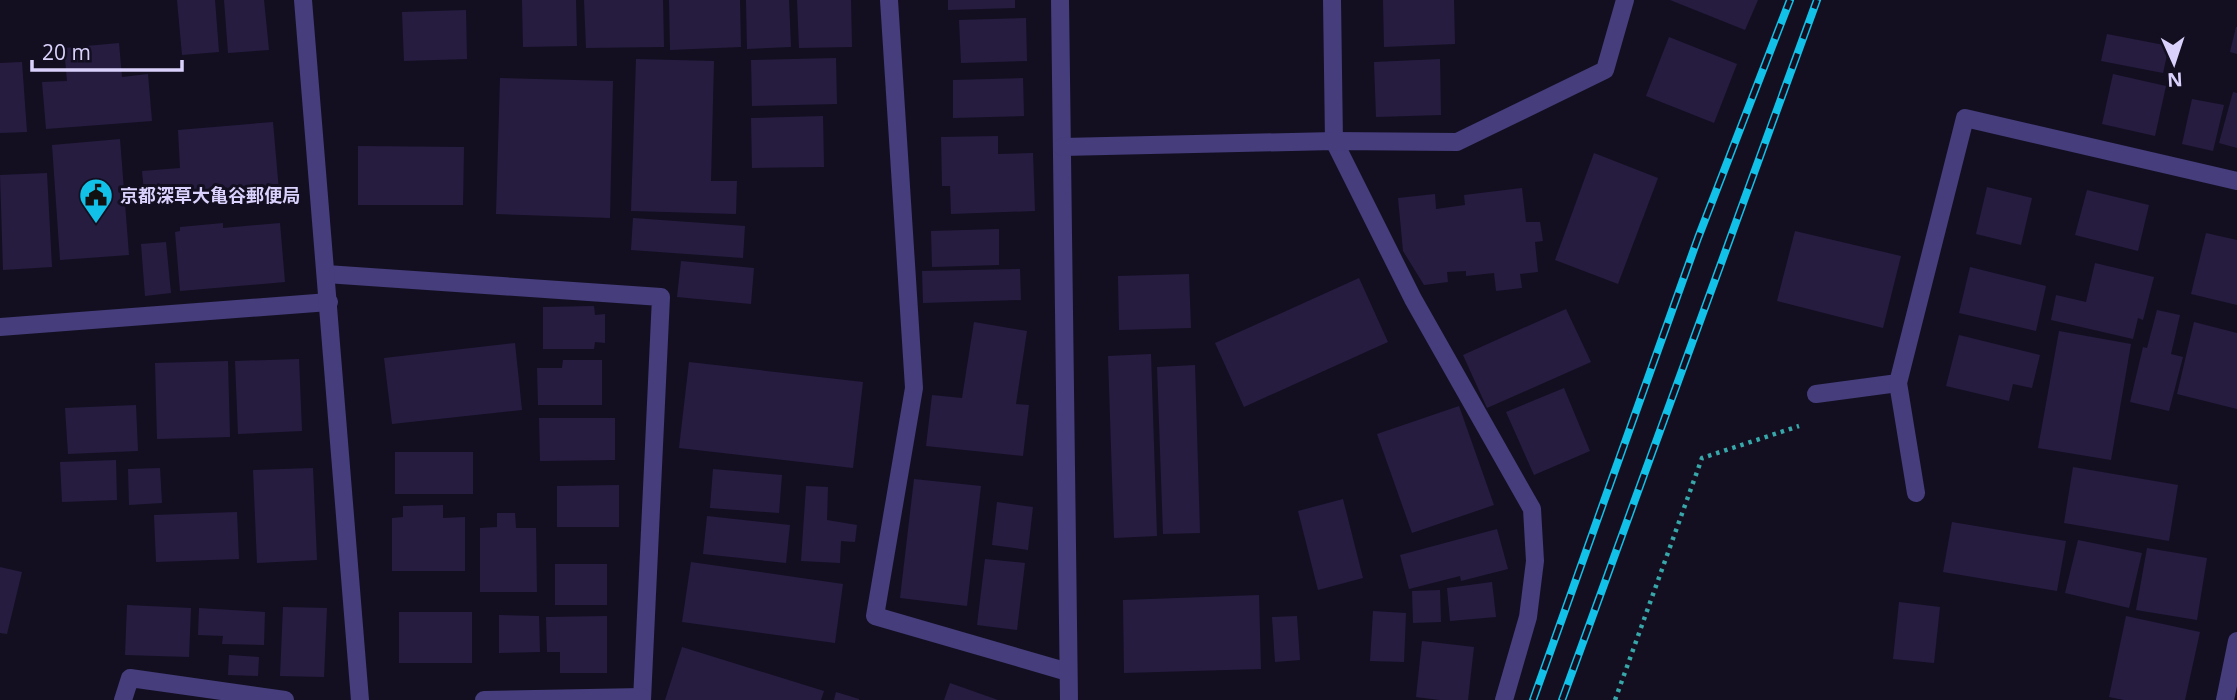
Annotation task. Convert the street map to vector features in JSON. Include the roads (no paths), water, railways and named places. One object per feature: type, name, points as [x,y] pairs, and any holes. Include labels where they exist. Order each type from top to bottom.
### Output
[{"type":"street","points":[[303,0],[360,700]]},
{"type":"street","points":[[889,0],[914,388],[875,617],[1068,673]]},
{"type":"street","points":[[1060,0],[1069,700]]},
{"type":"street","points":[[1332,0],[1334,141],[1413,299],[1532,509],[1535,561],[1528,617],[1504,700]]},
{"type":"street","points":[[1062,147],[1334,141],[1457,142],[1605,70],[1625,0]]},
{"type":"street","points":[[1916,493],[1898,383],[1965,118],[2237,181]]},
{"type":"street","points":[[326,274],[661,297],[642,699],[484,700]]},
{"type":"street","points":[[0,327],[329,302]]},
{"type":"street","points":[[1816,394],[1898,383]]},
{"type":"street","points":[[2225,700],[2237,641]]},
{"type":"street","points":[[124,700],[130,678],[285,700]]},
{"type":"railway","points":[[1533,700],[1698,238],[1790,0]]},
{"type":"railway","points":[[1562,700],[1817,0]]},
{"type":"place","name":"京都深草大亀谷郵便局","points":[[96,225]]}]
